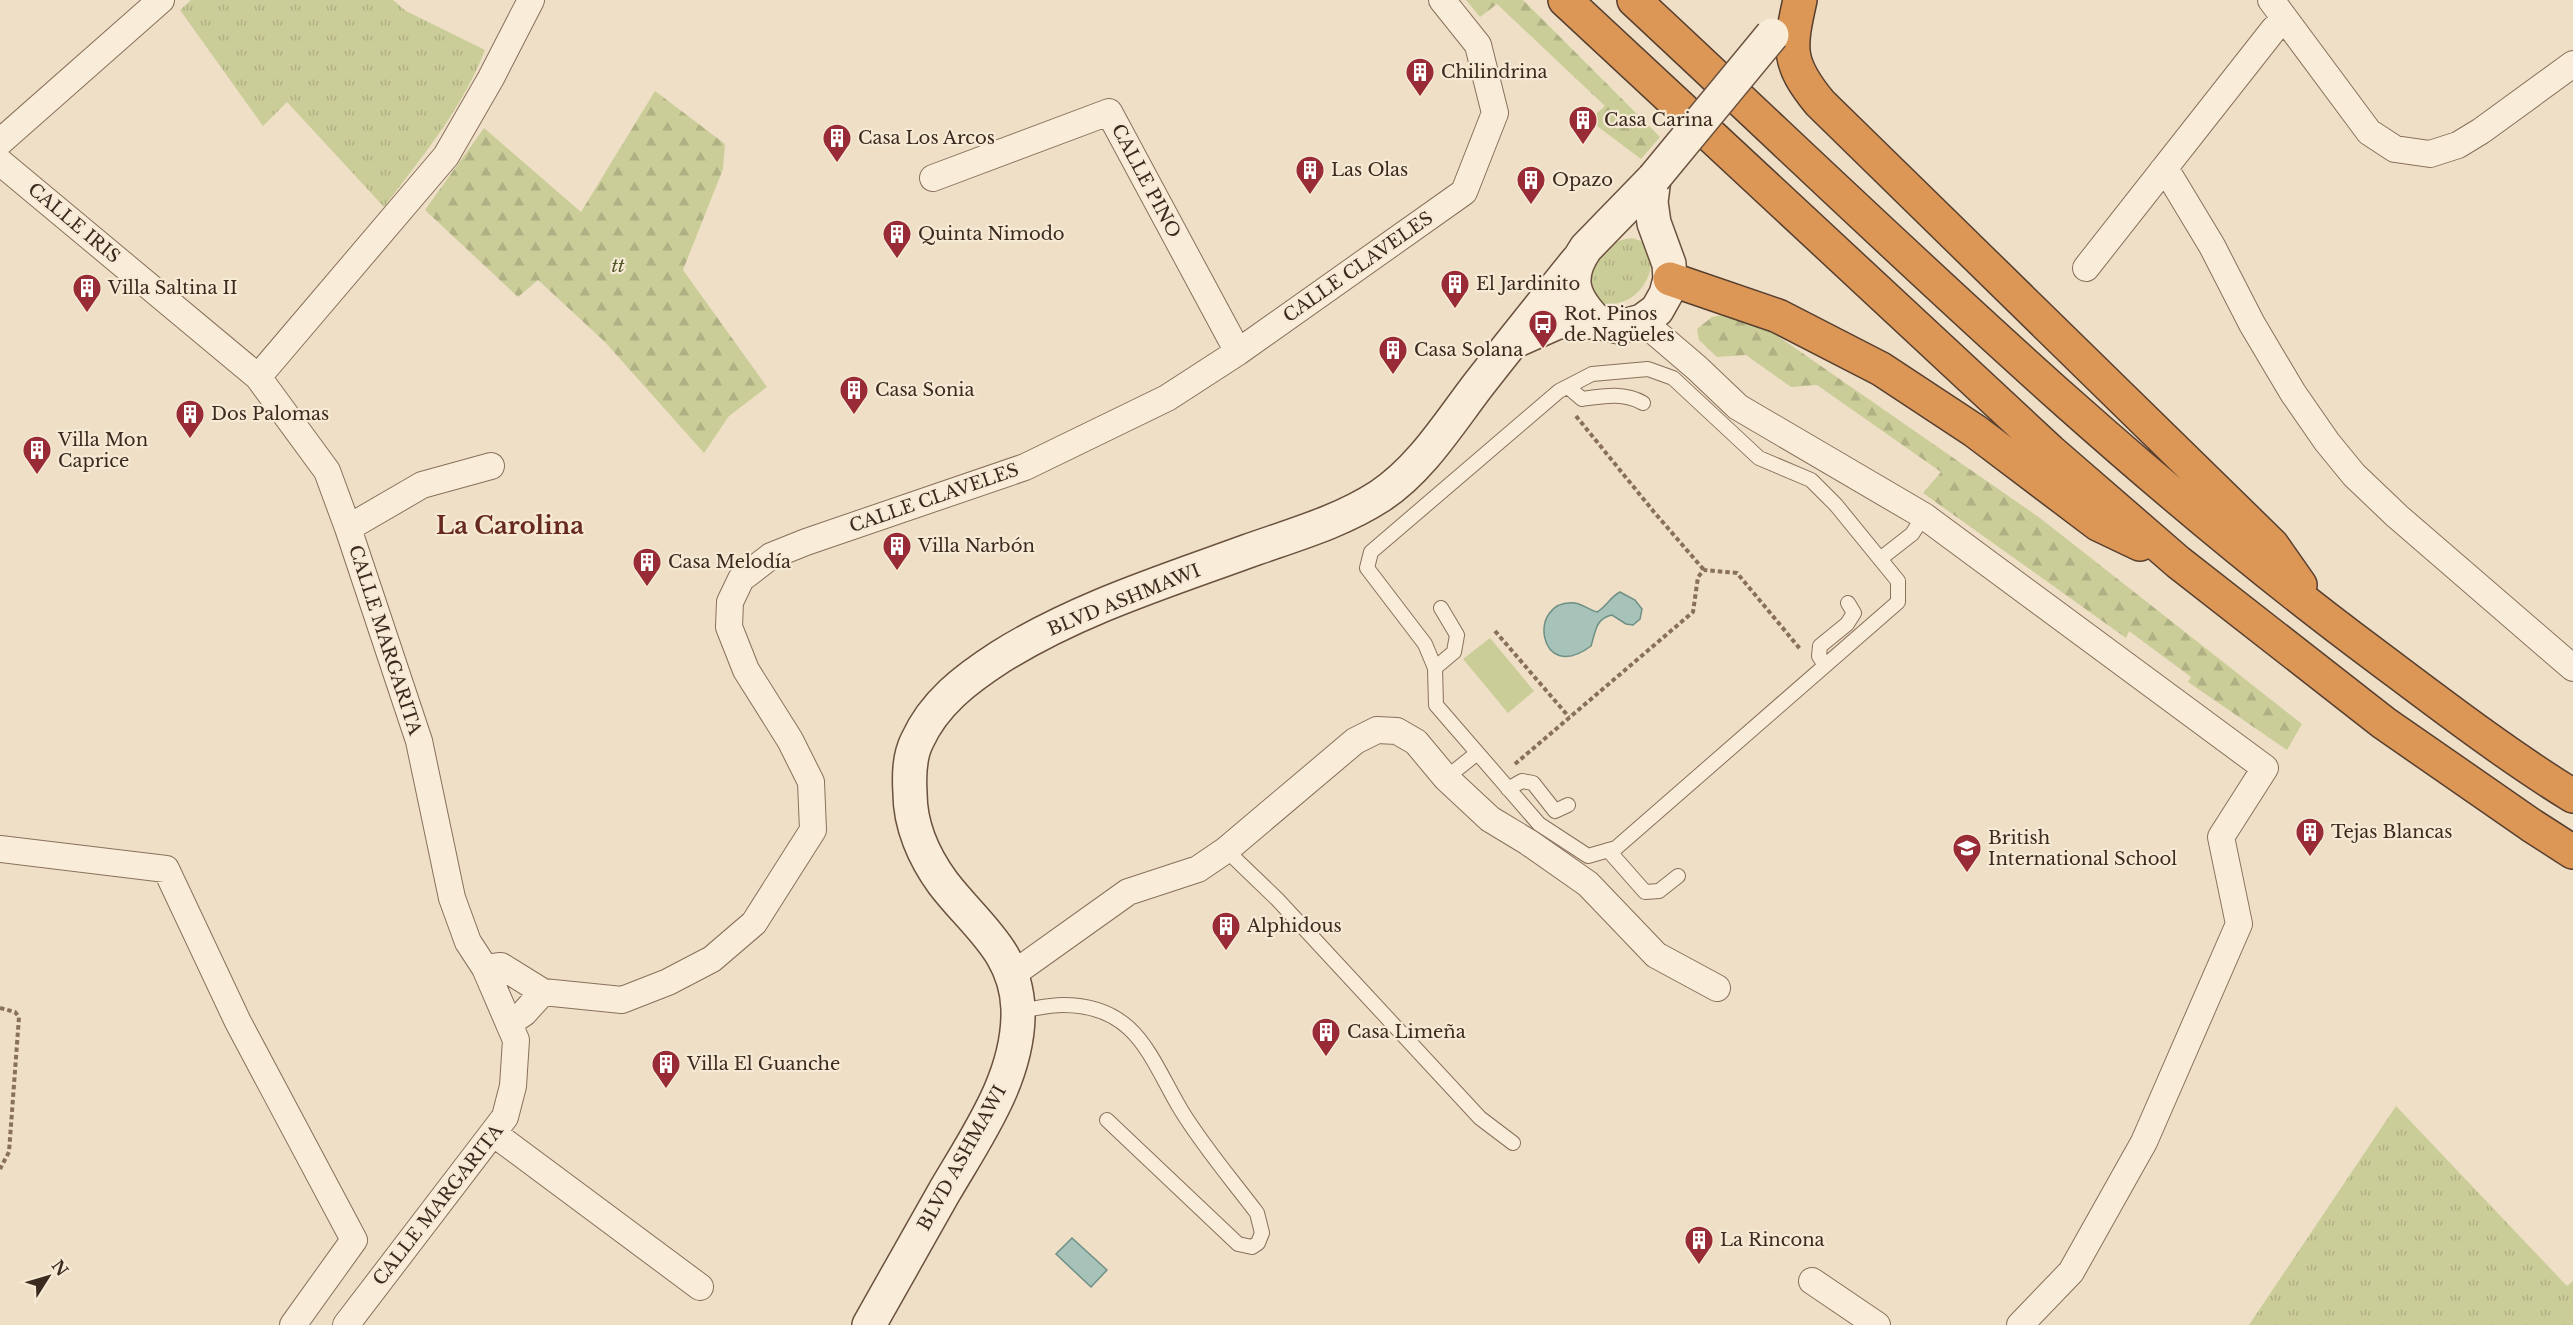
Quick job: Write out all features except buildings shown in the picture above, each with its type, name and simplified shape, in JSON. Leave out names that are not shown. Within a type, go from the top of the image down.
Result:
[{"type":"highway","points":[[1565,0],[2041,443],[2178,562],[2384,723],[2573,852]]},
{"type":"highway","points":[[1634,0],[2076,411],[2196,514],[2321,616],[2440,705],[2573,796]]},
{"type":"highway","points":[[1800,0],[1792,36],[1792,54],[1804,84],[1820,103],[2272,545],[2321,616]]},
{"type":"highway","points":[[1666,264],[1778,316],[1881,369],[1975,431],[2098,524],[2178,562]]},
{"type":"street","points":[[0,142],[161,0]]},
{"type":"street","points":[[258,377],[446,156],[491,78],[531,0]]},
{"type":"street","name":"CALLE CLAVELES","points":[[485,968],[501,966],[543,992],[622,1000],[668,982],[712,959],[754,922],[813,830],[811,782],[790,740],[746,670],[729,627],[730,602],[741,579],[771,556],[1025,467],[1167,398],[1238,352],[1464,192],[1495,114],[1478,45],[1442,0]]},
{"type":"street","name":"BLVD ASHMAWI","points":[[869,1325],[997,1100],[1011,1057],[1018,1011],[1013,974],[995,943],[934,870],[914,825],[910,803],[911,758],[916,743],[937,708],[952,692],[982,668],[1056,625],[1128,594],[1339,518],[1382,495],[1422,459],[1511,342],[1587,250],[1654,178],[1800,0]]},
{"type":"street","points":[[2278,10],[2369,132],[2395,149],[2430,154],[2458,145],[2573,64]]},
{"type":"street","points":[[2086,268],[2274,29],[2278,10]]},
{"type":"street","name":"CALLE PINO","points":[[933,178],[1108,112],[1238,352]]},
{"type":"street","name":"CALLE IRIS","points":[[0,162],[258,377]]},
{"type":"street","points":[[2162,171],[2170,178],[2206,237],[2252,324],[2293,393],[2327,442],[2354,475],[2397,516],[2573,668]]},
{"type":"street","points":[[1654,178],[1651,202],[1654,223],[1666,264],[1666,294],[1657,310],[1641,321],[1620,327],[1597,322],[1583,308],[1575,291],[1574,273],[1587,250],[1612,230],[1627,228],[1646,232],[1654,238],[1666,264]]},
{"type":"street","points":[[1641,321],[1697,368],[1738,407],[1924,516],[2265,768],[2221,837],[2239,924],[2149,1131],[2071,1272],[2020,1325]]},
{"type":"street","name":"BLVD ASHMAWI","points":[[1511,342],[1558,322],[1597,322]]},
{"type":"street","name":"CALLE MARGARITA","points":[[258,377],[327,471],[419,741],[452,898],[468,942],[485,968],[516,1040],[513,1086],[505,1117],[346,1325]]},
{"type":"street","points":[[348,528],[422,485],[491,466]]},
{"type":"street","points":[[1013,974],[1128,892],[1198,869],[1226,850],[1355,741],[1377,730],[1397,731],[1416,742],[1446,778],[1490,819],[1528,842],[1588,884],[1656,955],[1717,988]]},
{"type":"street","points":[[0,849],[166,869],[238,1022],[354,1240],[293,1325]]},
{"type":"street","points":[[509,1023],[524,1013],[543,992]]},
{"type":"street","points":[[494,1133],[700,1287]]},
{"type":"street","points":[[1812,1281],[1877,1325]]},
{"type":"lane","points":[[1647,369],[1673,378],[1759,458],[1811,480],[1836,505],[1898,581],[1898,602],[1616,848],[1588,856],[1539,824],[1476,754],[1436,705],[1435,668],[1425,644],[1367,568],[1371,552],[1564,389],[1592,374],[1647,369]]},
{"type":"lane","points":[[1564,389],[1582,399],[1612,395],[1633,398],[1643,403]]},
{"type":"lane","points":[[1880,559],[1912,534],[1924,516]]},
{"type":"lane","points":[[1822,668],[1819,656],[1820,646],[1847,624],[1854,614],[1848,603]]},
{"type":"lane","points":[[1435,668],[1454,652],[1457,635],[1441,608]]},
{"type":"lane","points":[[1446,778],[1476,754]]},
{"type":"lane","points":[[1508,789],[1522,781],[1533,783],[1555,811],[1568,805]]},
{"type":"lane","points":[[1226,850],[1277,899],[1480,1118],[1513,1143]]},
{"type":"lane","points":[[1608,850],[1645,892],[1659,891],[1678,876]]},
{"type":"lane","points":[[1018,1011],[1064,1005],[1100,1011],[1124,1022],[1151,1054],[1182,1112],[1257,1214],[1262,1233],[1258,1244],[1252,1247],[1238,1244],[1107,1120]]},
{"type":"path","points":[[1564,389],[1570,409],[1653,512],[1704,570],[1737,573],[1822,668]]},
{"type":"path","points":[[1498,778],[1693,612],[1698,577],[1704,570]]},
{"type":"path","points":[[1495,631],[1569,717]]},
{"type":"path","points":[[0,1008],[15,1012],[19,1017],[9,1152],[0,1169]]},
{"type":"green space","points":[[191,0],[393,0],[406,11],[485,50],[476,72],[453,112],[427,151],[384,207],[287,102],[263,126],[180,10]]},
{"type":"green space","points":[[1466,0],[1523,0],[1660,137],[1641,159],[1589,120],[1605,106],[1497,4],[1480,17]]},
{"type":"green space","name":"tt","points":[[655,91],[725,144],[723,169],[683,270],[767,387],[729,416],[704,453],[605,342],[538,280],[518,297],[425,210],[484,128],[581,212]]},
{"type":"green space","points":[[1632,238],[1644,242],[1650,256],[1651,265],[1645,284],[1632,297],[1623,302],[1605,304],[1595,301],[1588,284],[1591,265],[1601,251],[1608,246]]},
{"type":"green space","points":[[1732,313],[1759,323],[2040,518],[2302,724],[2287,750],[2188,682],[2191,677],[2129,631],[2126,638],[1923,493],[1941,472],[1817,385],[1791,387],[1746,355],[1717,357],[1699,340],[1697,329],[1712,317]]},
{"type":"green space","points":[[1490,638],[1534,691],[1508,713],[1463,659]]},
{"type":"green space","points":[[2396,1106],[2567,1286],[2573,1281],[2573,1325],[2249,1325]]},
{"type":"shaded area","points":[[1620,592],[1635,600],[1642,609],[1640,619],[1633,625],[1626,624],[1612,615],[1602,619],[1599,623],[1591,646],[1573,655],[1559,655],[1550,649],[1545,638],[1545,625],[1549,613],[1559,605],[1575,603],[1597,612]]},
{"type":"shaded area","points":[[1072,1238],[1107,1270],[1091,1287],[1056,1254]]},
{"type":"place","name":"Chilindrina","points":[[1420,98]]},
{"type":"place","name":"Casa Carina","points":[[1583,146]]},
{"type":"place","name":"Casa Los Arcos","points":[[837,164]]},
{"type":"place","name":"Las Olas","points":[[1310,196]]},
{"type":"place","name":"Opazo","points":[[1531,206]]},
{"type":"place","name":"Quinta Nimodo","points":[[897,260]]},
{"type":"place","name":"El Jardinito","points":[[1455,310]]},
{"type":"place","name":"Villa Saltina II","points":[[87,314]]},
{"type":"place","name":"Rot. Pinos de Nagüeles","points":[[1543,350]]},
{"type":"place","name":"Casa Solana","points":[[1393,376]]},
{"type":"place","name":"Casa Sonia","points":[[854,416]]},
{"type":"place","name":"Dos Palomas","points":[[190,440]]},
{"type":"place","name":"Villa Mon Caprice","points":[[37,476]]},
{"type":"place","name":"Villa Narbón","points":[[897,572]]},
{"type":"place","name":"Casa Melodía","points":[[647,588]]},
{"type":"place","name":"Tejas Blancas","points":[[2310,858]]},
{"type":"place","name":"British International School","points":[[1967,874]]},
{"type":"place","name":"Alphidous","points":[[1226,952]]},
{"type":"place","name":"Casa Limeña","points":[[1326,1058]]},
{"type":"place","name":"Villa El Guanche","points":[[666,1090]]},
{"type":"place","name":"La Rincona","points":[[1699,1266]]},
{"type":"district","name":"La Carolina","points":[[510,526]]}]
